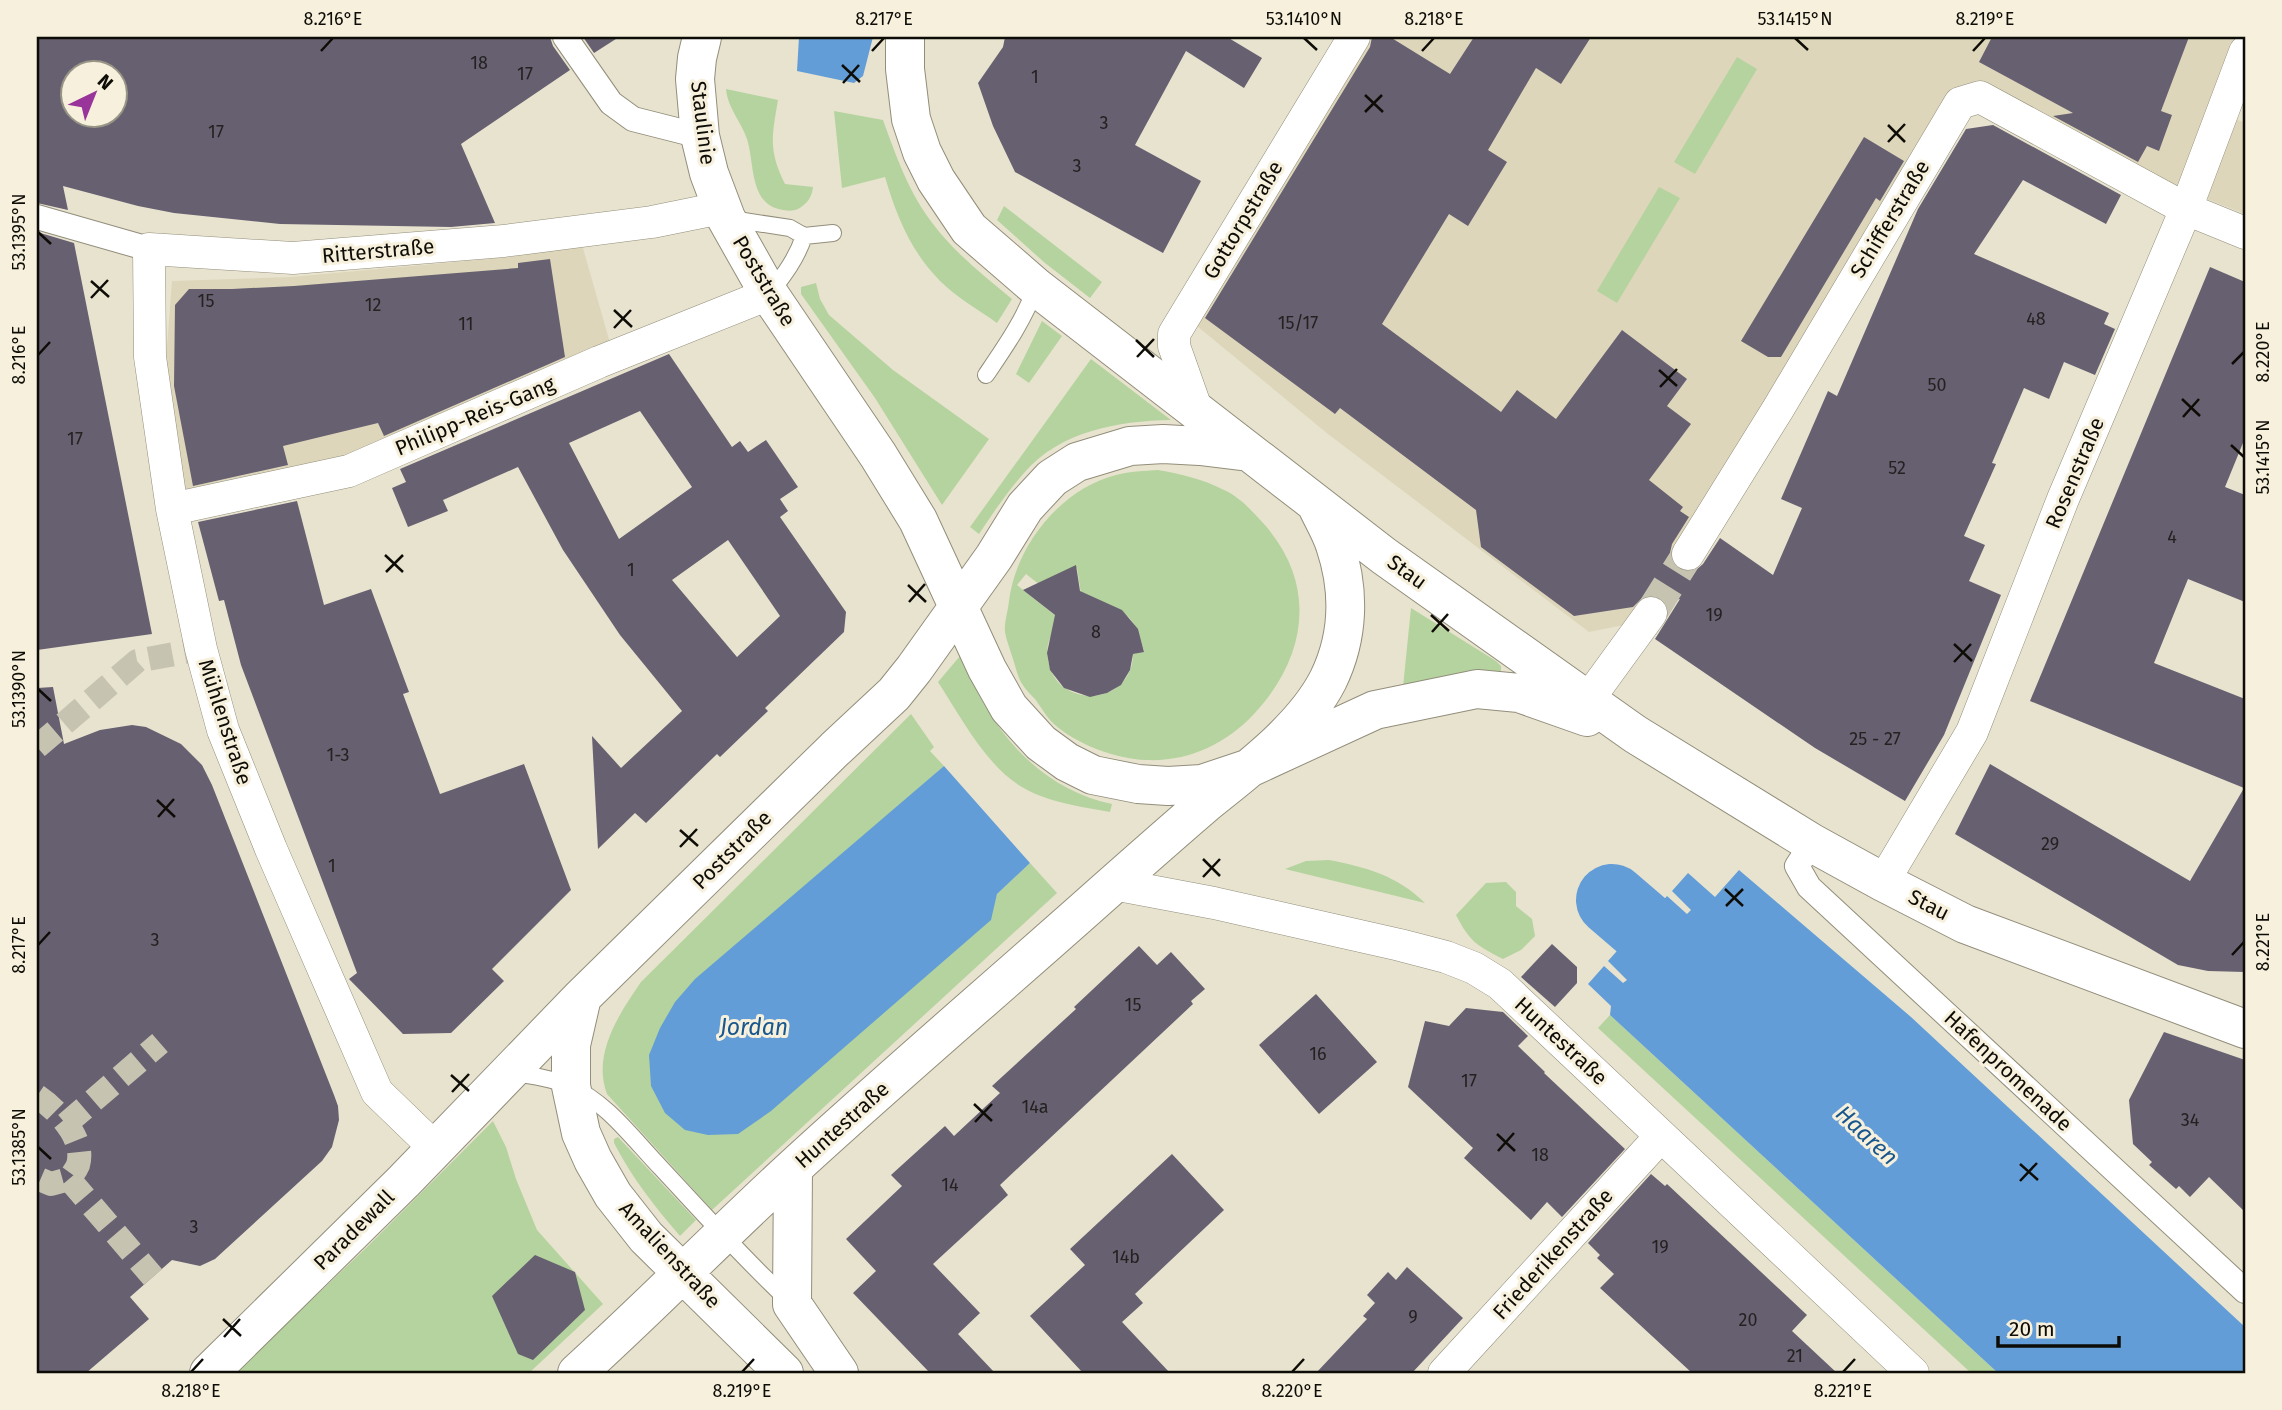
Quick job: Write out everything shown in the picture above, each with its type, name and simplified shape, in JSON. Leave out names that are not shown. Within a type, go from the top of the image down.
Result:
[{"type":"street","points":[[565,37],[611,103],[632,119],[700,136]]},
{"type":"street","name":"Staulinie","points":[[702,37],[695,79],[700,136],[723,213]]},
{"type":"street","name":"Stau","points":[[905,37],[905,69],[911,120],[922,152],[936,180],[969,229],[1036,287],[1384,556],[1635,734],[1812,843],[1965,924],[2245,1029]]},
{"type":"street","name":"Gottorpstraße","points":[[1197,411],[1174,346],[1174,334],[1354,37]]},
{"type":"street","name":"Rosenstraße","points":[[1883,882],[1972,732],[2063,499],[2186,209],[2245,52]]},
{"type":"street","name":"Schifferstraße","points":[[1688,554],[1778,409],[1960,103],[1980,97],[2186,209],[2245,233]]},
{"type":"street","name":"Ritterstraße","points":[[37,217],[149,249],[293,258],[517,239],[723,213]]},
{"type":"street","name":"Poststraße","points":[[723,213],[769,294],[878,455],[918,520],[987,669],[1009,708],[1041,743],[1067,762],[1093,775],[1138,784],[1202,784],[1247,769]]},
{"type":"street","name":"Mühlenstraße","points":[[149,249],[150,358],[172,509],[201,649],[223,730],[271,849],[377,1092],[436,1149]]},
{"type":"street","name":"Philipp-Reis-Gang","points":[[172,509],[349,471],[598,362],[769,294]]},
{"type":"street","points":[[958,606],[1026,506],[1052,478],[1077,462],[1130,446],[1163,444],[1251,452]]},
{"type":"street","name":"Huntestraße","points":[[577,1373],[793,1168],[1247,769],[1289,730],[1315,700],[1328,680],[1343,640],[1346,606],[1335,543],[1314,501]]},
{"type":"street","name":"Poststraße","points":[[502,1078],[894,694],[958,606]]},
{"type":"street","points":[[1587,701],[1651,613]]},
{"type":"street","name":"Stau","points":[[1247,769],[1375,710],[1477,689],[1519,693],[1635,734]]},
{"type":"street","name":"Hafenpromenade","points":[[1812,843],[1797,866],[1809,887],[2245,1291]]},
{"type":"street","name":"Huntestraße","points":[[1114,884],[1318,925],[1446,957],[1474,968],[1500,985],[1913,1373]]},
{"type":"street","name":"Amalienstraße","points":[[582,998],[571,1045],[571,1086],[581,1133],[613,1195],[646,1237],[784,1373]]},
{"type":"street","name":"Paradewall","points":[[209,1373],[436,1149],[502,1078]]},
{"type":"street","name":"Friederikenstraße","points":[[1444,1373],[1661,1136]]},
{"type":"street","points":[[793,1168],[792,1304],[839,1373]]},
{"type":"lane","points":[[723,213],[790,228],[804,236],[833,233]]},
{"type":"lane","points":[[769,294],[786,273],[804,236]]},
{"type":"lane","points":[[986,375],[1028,309],[1036,287]]},
{"type":"lane","points":[[502,1078],[538,1076],[571,1086],[594,1101],[617,1120],[722,1234],[792,1304]]},
{"type":"shaded area","points":[[1354,37],[2242,37],[2217,111],[2245,123],[2245,214],[2189,192],[1990,88],[1958,93],[1773,404],[1624,625],[1589,632],[1328,434],[1180,312]]},
{"type":"shaded area","points":[[581,241],[612,350],[348,462],[186,492],[165,374],[172,281],[291,277],[511,257]]},
{"type":"green space","points":[[1737,57],[1757,69],[1695,174],[1674,162]]},
{"type":"green space","points":[[726,89],[778,100],[773,143],[780,172],[785,184],[813,187],[810,197],[801,207],[796,210],[783,210],[772,207],[764,200],[755,182],[747,139],[729,103]]},
{"type":"green space","points":[[834,111],[883,120],[898,161],[924,212],[960,254],[1012,299],[997,323],[940,281],[920,257],[894,206],[885,177],[842,188]]},
{"type":"green space","points":[[1659,187],[1680,198],[1617,303],[1597,291]]},
{"type":"green space","points":[[1004,206],[1102,282],[1090,298],[1045,263],[997,220]]},
{"type":"green space","points":[[816,283],[820,299],[829,315],[893,370],[989,439],[942,505],[875,398],[801,294],[801,287]]},
{"type":"green space","points":[[1042,321],[1062,336],[1029,383],[1016,374]]},
{"type":"green space","points":[[1091,359],[1171,420],[1111,426],[1072,438],[1055,447],[1024,473],[979,534],[970,527]]},
{"type":"green space","points":[[1158,470],[1208,483],[1230,493],[1250,509],[1281,547],[1293,571],[1299,596],[1299,620],[1295,645],[1286,669],[1272,692],[1243,725],[1205,749],[1177,758],[1146,760],[1122,757],[1097,749],[1073,738],[1054,724],[1020,681],[1005,628],[1013,580],[1031,540],[1044,522],[1060,506],[1096,482],[1121,474]],"holes":[[[1077,568],[1082,600],[1124,613],[1135,626],[1144,651],[1133,654],[1130,670],[1119,686],[1093,696],[1074,693],[1055,678],[1049,663],[1048,648],[1052,634],[1062,621],[1017,585],[1026,574],[1040,585],[1063,572]]]},
{"type":"green space","points":[[1411,608],[1496,661],[1501,666],[1501,674],[1403,687]]},
{"type":"green space","points":[[960,656],[987,709],[1025,757],[1056,782],[1092,799],[1112,804],[1110,812],[1042,797],[1022,787],[997,767],[975,740],[938,682]]},
{"type":"green space","points":[[911,714],[934,747],[930,751],[944,766],[898,807],[990,920],[997,894],[1030,863],[1057,893],[712,1210],[607,1094],[603,1064],[610,1035],[641,982]]},
{"type":"green space","points":[[1329,860],[1393,879],[1425,903],[1285,869],[1306,861]]},
{"type":"green space","points":[[1506,882],[1516,892],[1516,906],[1532,919],[1535,936],[1521,950],[1503,959],[1475,942],[1456,915],[1486,883]]},
{"type":"green space","points":[[1610,1015],[1998,1373],[1971,1373],[1598,1028]]},
{"type":"green space","points":[[493,1121],[506,1147],[537,1230],[603,1304],[529,1373],[235,1373],[367,1247]]},
{"type":"green space","points":[[618,1137],[696,1220],[680,1236],[628,1168],[614,1143],[614,1139]]},
{"type":"water","points":[[799,37],[873,37],[863,76],[854,83],[797,71]]},
{"type":"water","name":"Jordan","points":[[944,766],[1030,863],[997,894],[991,920],[771,1111],[738,1134],[708,1135],[685,1130],[665,1113],[651,1086],[649,1055],[675,1002],[695,979]]},
{"type":"water","points":[[1739,870],[1911,1017],[2245,1327],[2245,1373],[1998,1373],[1610,1015],[1611,1006],[1588,984],[1604,966],[1623,983],[1627,980],[1608,961],[1624,943],[1651,967],[1678,938],[1652,913],[1667,896],[1687,914],[1691,910],[1672,891],[1688,873],[1715,897]]},
{"type":"building","points":[[37,37],[550,37],[570,70],[461,144],[495,223],[451,227],[280,224],[174,213],[63,186],[68,210],[37,203]]},
{"type":"building","points":[[583,37],[619,37],[594,53]]},
{"type":"building","points":[[1005,37],[1227,37],[1262,58],[1244,88],[1186,51],[1135,145],[1201,181],[1163,253],[1015,172],[993,126],[978,83],[1003,47]]},
{"type":"building","points":[[1372,37],[1390,37],[1450,74],[1474,37],[1591,37],[1561,84],[1536,68],[1488,150],[1507,162],[1468,226],[1449,214],[1382,324],[1501,412],[1517,390],[1556,419],[1622,330],[1687,379],[1667,406],[1691,424],[1649,480],[1683,507],[1680,511],[1689,517],[1672,544],[1670,553],[1672,563],[1679,570],[1687,572],[1696,570],[1703,564],[1720,538],[1773,575],[1802,508],[1781,499],[1828,391],[1837,396],[1918,209],[1966,129],[1993,125],[2121,195],[2106,224],[2023,180],[1974,254],[2109,313],[2104,324],[2115,329],[2095,375],[2064,362],[2049,399],[2024,388],[1992,463],[1996,464],[1964,536],[1985,545],[1969,581],[2001,595],[1944,735],[1905,801],[1815,748],[1655,639],[1680,599],[1665,602],[1652,595],[1643,597],[1633,607],[1574,616],[1481,547],[1476,510],[1340,408],[1335,414],[1205,318],[1370,47]]},
{"type":"building","points":[[1992,37],[2189,37],[2161,111],[2172,115],[2159,151],[2147,146],[2138,162],[2053,116],[2073,113],[1979,62]]},
{"type":"building","points":[[1864,137],[1904,161],[1880,201],[1876,198],[1781,357],[1768,357],[1741,341]]},
{"type":"building","points":[[37,232],[74,243],[152,634],[37,650]]},
{"type":"building","points":[[550,259],[565,357],[384,436],[378,423],[283,446],[288,465],[193,486],[174,386],[175,305],[189,289],[294,286],[518,268],[518,263]]},
{"type":"building","points":[[2210,267],[2245,282],[2245,438],[2225,487],[2245,495],[2245,602],[2188,579],[2154,663],[2245,699],[2245,972],[2208,971],[2178,965],[1955,834],[1990,764],[2190,881],[2244,788],[2030,701]]},
{"type":"building","points":[[669,354],[732,447],[740,441],[748,452],[766,440],[798,487],[780,499],[788,511],[780,517],[846,612],[844,632],[765,708],[768,711],[720,757],[717,754],[646,823],[635,813],[598,849],[592,736],[621,768],[682,711],[620,635],[563,550],[518,467],[443,500],[448,511],[408,527],[392,488],[406,482],[400,469]],"holes":[[[640,411],[692,487],[619,539],[569,443]],[[728,540],[780,616],[737,657],[672,580]]]},
{"type":"building","points":[[297,501],[324,605],[371,589],[409,692],[403,694],[440,794],[524,764],[571,890],[492,969],[504,981],[451,1033],[403,1034],[349,979],[357,973],[241,665],[224,600],[219,601],[198,522]]},
{"type":"building","points":[[1076,565],[1080,591],[1122,610],[1138,629],[1144,652],[1133,654],[1130,670],[1121,685],[1107,693],[1090,697],[1064,688],[1050,670],[1047,653],[1055,615],[1023,590]]},
{"type":"building","points":[[53,687],[64,744],[100,730],[132,725],[146,727],[181,744],[202,765],[334,1095],[339,1120],[332,1147],[322,1161],[215,1259],[200,1266],[172,1260],[130,1297],[149,1319],[86,1373],[37,1373],[37,688]]},
{"type":"building","points":[[1552,944],[1577,967],[1577,983],[1555,1007],[1521,977]]},
{"type":"building","points":[[1139,946],[1157,965],[1171,952],[1205,989],[1191,1001],[1193,1004],[1000,1185],[1008,1195],[933,1264],[980,1313],[958,1334],[995,1373],[930,1373],[853,1293],[876,1271],[846,1239],[902,1186],[891,1175],[945,1126],[954,1136],[1000,1093],[992,1086],[1076,1009],[1074,1007]]},
{"type":"building","points":[[1316,994],[1377,1062],[1319,1114],[1259,1045]]},
{"type":"building","points":[[1466,1008],[1503,1012],[1528,1036],[1518,1046],[1625,1149],[1562,1217],[1547,1202],[1531,1220],[1464,1158],[1473,1148],[1408,1087],[1425,1021],[1449,1026]]},
{"type":"building","points":[[2164,1032],[2245,1060],[2245,1212],[2209,1177],[2190,1197],[2179,1186],[2176,1189],[2149,1165],[2152,1162],[2133,1144],[2129,1100]]},
{"type":"building","points":[[1172,1154],[1224,1210],[1135,1294],[1143,1303],[1122,1322],[1170,1373],[1083,1373],[1030,1316],[1085,1265],[1070,1249]]},
{"type":"building","points":[[1651,1174],[1665,1186],[1667,1184],[1807,1315],[1792,1331],[1837,1373],[1692,1373],[1600,1288],[1614,1274],[1597,1258],[1600,1255],[1588,1243]]},
{"type":"building","points":[[535,1255],[575,1272],[585,1310],[533,1360],[518,1354],[492,1296]]},
{"type":"building","points":[[1407,1267],[1463,1318],[1412,1373],[1316,1373],[1367,1319],[1363,1316],[1375,1303],[1367,1295],[1388,1272],[1396,1280]]},
{"type":"waterway","name":"Haaren","points":[[1612,900],[1742,1016]]},
{"type":"tunnel","points":[[1651,613],[1688,554]]},
{"type":"tunnel","points":[[37,747],[137,661],[201,649]]},
{"type":"tunnel","points":[[66,1124],[160,1043]]},
{"type":"tunnel","points":[[37,1096],[53,1108],[68,1125],[78,1145],[79,1155],[78,1165],[69,1179],[51,1184],[37,1178]]},
{"type":"tunnel","points":[[69,1179],[153,1277]]}]
